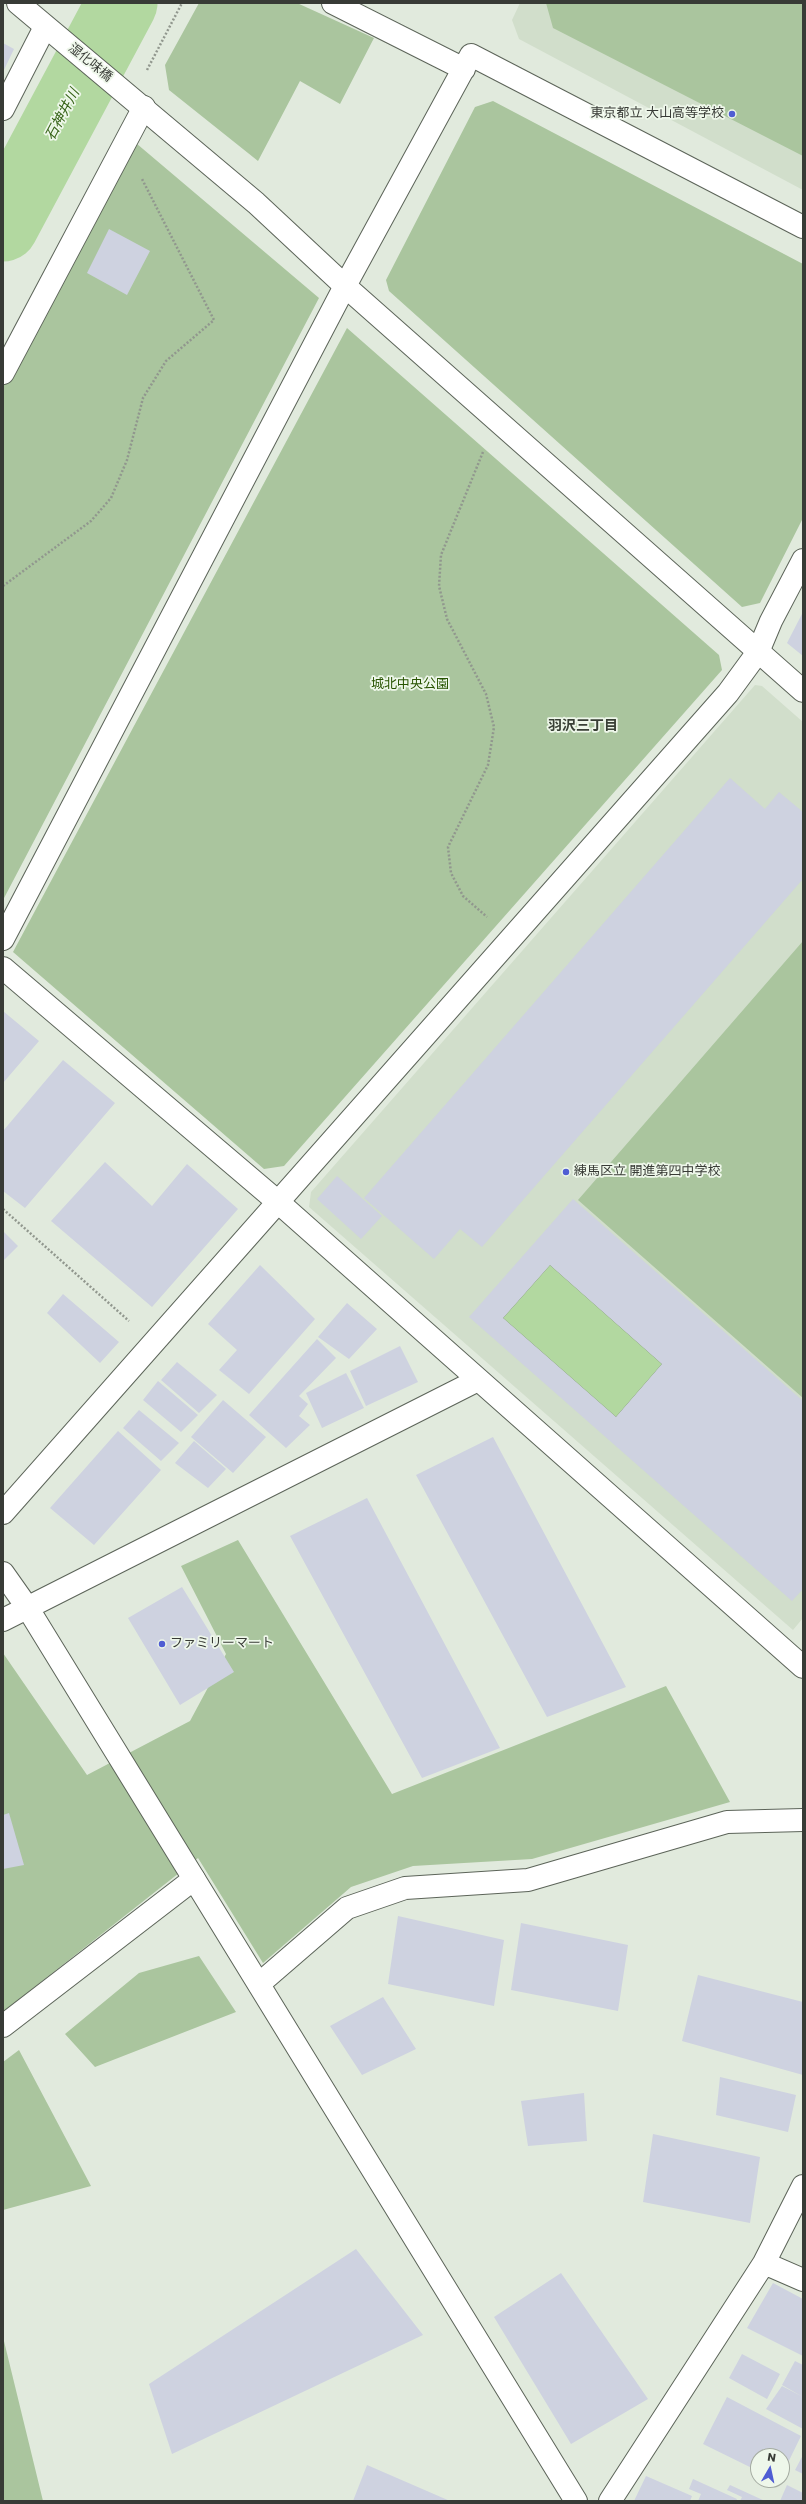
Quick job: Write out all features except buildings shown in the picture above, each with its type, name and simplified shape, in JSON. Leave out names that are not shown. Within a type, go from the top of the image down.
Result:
[{"type":"street","name":"湿化味橋","points":[[18,3],[256,203],[345,286],[803,691]]},
{"type":"street","points":[[332,3],[464,69]]},
{"type":"street","points":[[3,109],[50,31]]},
{"type":"street","points":[[3,939],[345,286],[471,55],[803,227]]},
{"type":"street","points":[[3,373],[124,144],[134,99]]},
{"type":"street","points":[[3,1513],[728,693],[758,652],[771,621],[803,560]]},
{"type":"street","points":[[3,968],[278,1202],[803,1667]]},
{"type":"street","points":[[3,1620],[478,1380]]},
{"type":"street","points":[[3,1573],[27,1607],[576,2501]]},
{"type":"street","points":[[259,1984],[347,1908],[405,1888],[528,1880],[727,1822],[803,1820]]},
{"type":"street","points":[[3,2026],[194,1879]]},
{"type":"street","points":[[610,2501],[764,2263],[803,2186]]},
{"type":"street","points":[[764,2263],[803,2280]]},
{"type":"path","points":[[134,99],[182,3]]},
{"type":"path","points":[[3,586],[92,521],[111,498],[126,460],[143,398],[166,361],[214,320],[124,144]]},
{"type":"path","points":[[498,421],[469,481],[441,555],[439,586],[447,619],[486,694],[494,727],[488,765],[448,847],[451,873],[463,896],[511,939]]},
{"type":"path","points":[[3,1210],[153,1343]]},
{"type":"shaded area","name":"東京都立 大山高等学校","points":[[520,3],[803,3],[803,190],[519,39],[512,20]]},
{"type":"shaded area","name":"練馬区立 開進第四中学校","points":[[755,685],[762,686],[803,722],[803,1618],[793,1630],[309,1207],[311,1192]]},
{"type":"shaded area","points":[[550,1265],[662,1364],[616,1417],[503,1318]]},
{"type":"green space","points":[[199,3],[297,3],[374,38],[340,104],[300,81],[258,161],[169,90],[165,65]]},
{"type":"green space","name":"東京都立 大山高等学校","points":[[546,3],[803,3],[803,156],[553,28]]},
{"type":"green space","points":[[493,101],[803,264],[803,518],[760,603],[742,607],[389,291],[386,280],[475,107]]},
{"type":"green space","points":[[130,138],[319,298],[3,900],[3,380]]},
{"type":"green space","name":"城北中央公園","points":[[347,328],[719,655],[722,670],[284,1166],[264,1169],[13,952]]},
{"type":"green space","points":[[803,941],[803,1398],[578,1200]]},
{"type":"green space","points":[[238,1540],[392,1794],[666,1686],[730,1802],[532,1859],[413,1866],[351,1887],[263,1963],[198,1858],[3,2012],[3,1653],[87,1775],[190,1721],[226,1654],[181,1566]]},
{"type":"green space","points":[[199,1956],[236,2012],[95,2067],[65,2034],[139,1973]]},
{"type":"green space","points":[[19,2050],[91,2186],[3,2210],[3,2062]]},
{"type":"green space","points":[[3,2337],[43,2501],[3,2501]]},
{"type":"waterway","name":"石神井川","points":[[3,226],[122,3]]},
{"type":"place","name":"東京都立 大山高等学校","points":[[732,114]]},
{"type":"place","name":"練馬区立 開進第四中学校","points":[[566,1172]]},
{"type":"place","name":"ファミリーマート","points":[[162,1644]]},
{"type":"district","name":"羽沢三丁目","points":[[583,726]]}]
